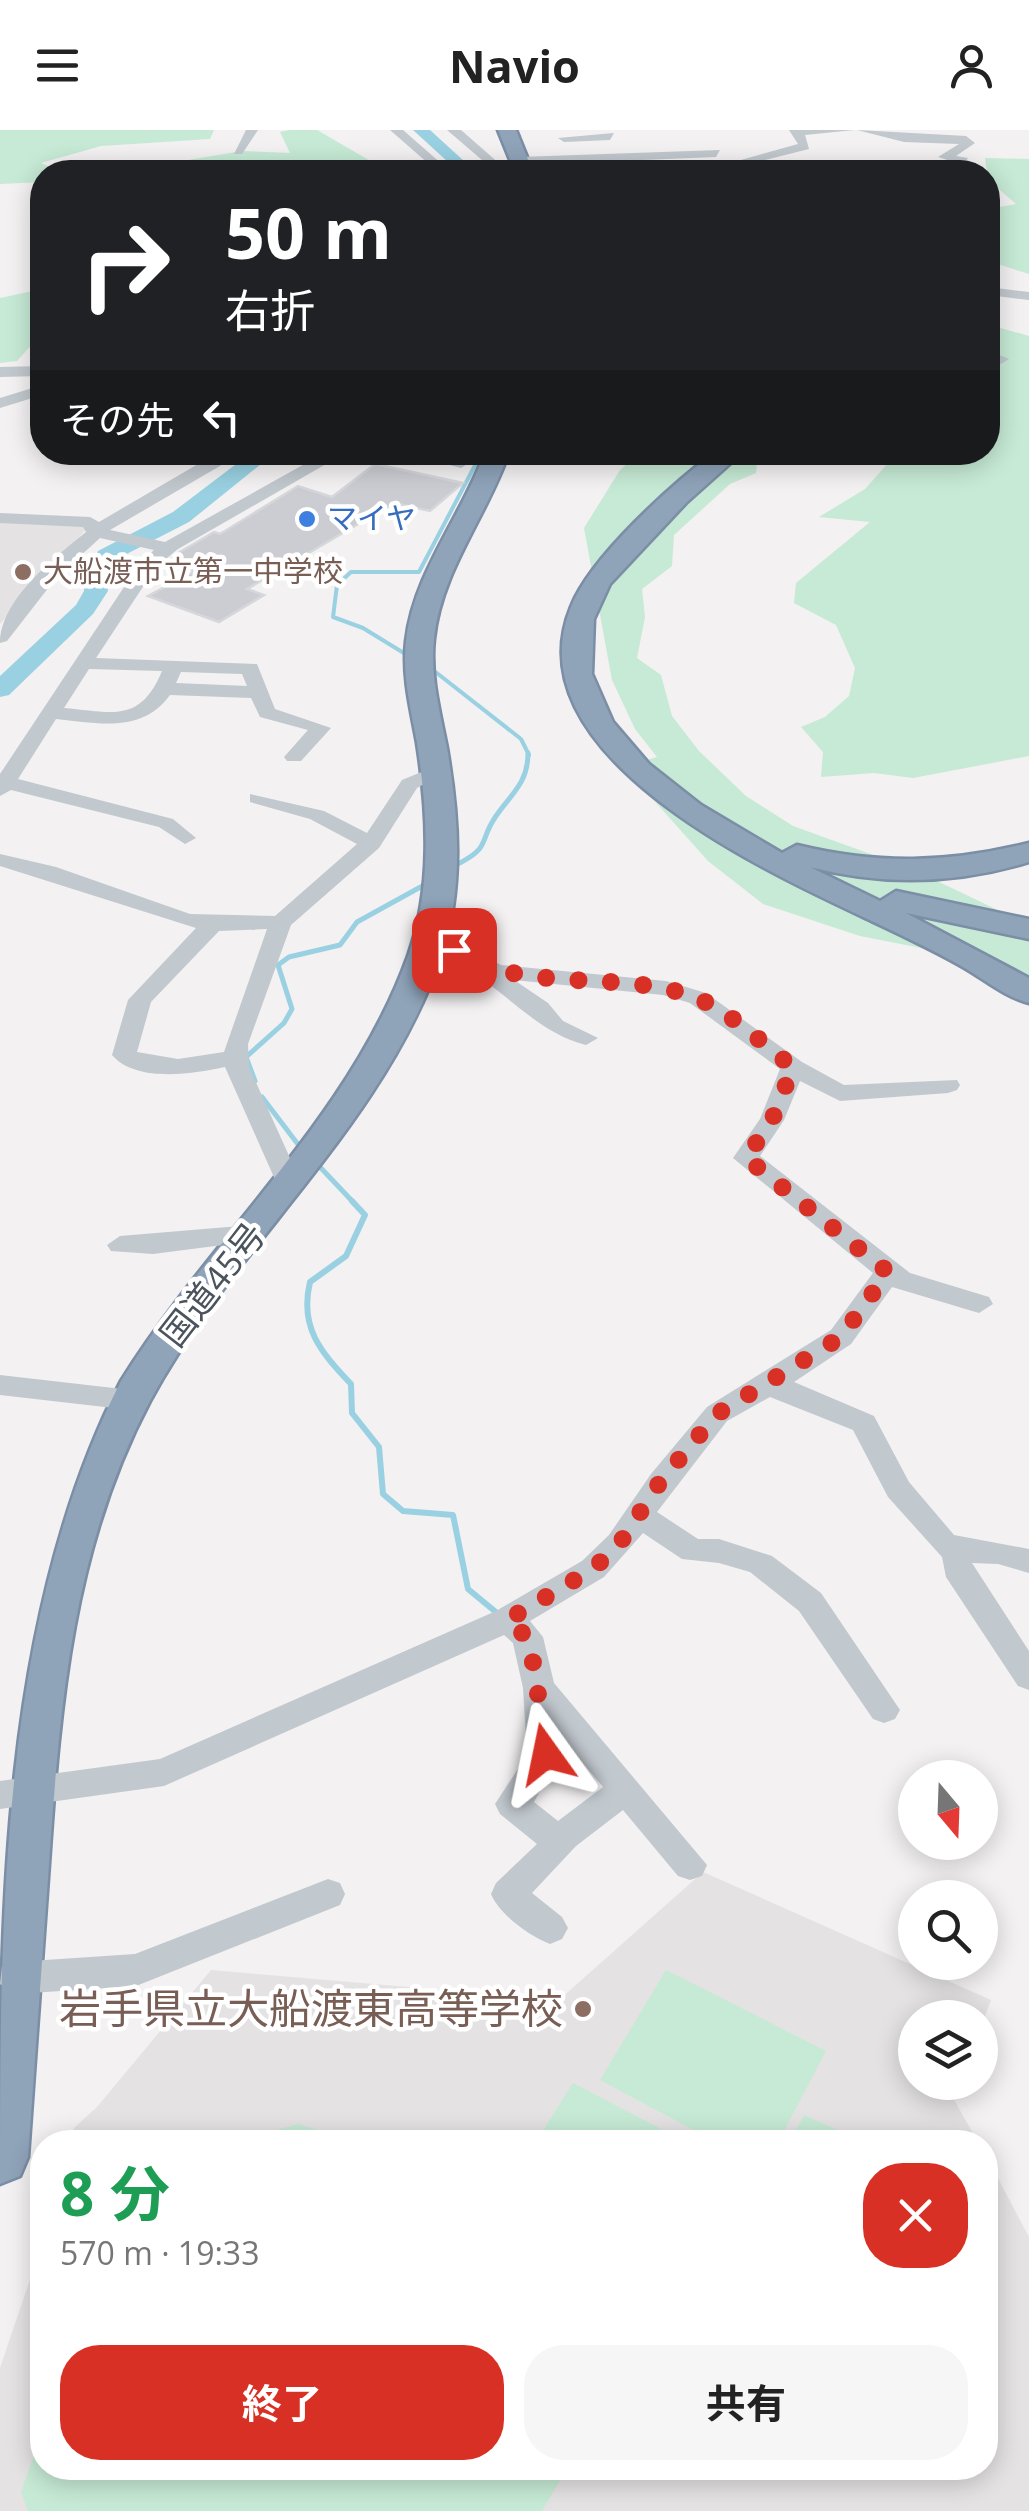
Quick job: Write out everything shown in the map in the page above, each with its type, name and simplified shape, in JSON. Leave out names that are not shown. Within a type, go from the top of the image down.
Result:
[{"type":"highway","points":[[507,130],[513,160]]},
{"type":"highway","name":"国道45号","points":[[0,2157],[15,1978],[15,1795],[66,1544],[84,1492],[130,1400],[176,1330],[290,1187],[376,1063],[407,1002],[430,935],[442,868],[436,772],[420,677],[427,597],[476,465]]},
{"type":"highway","points":[[713,465],[607,568],[581,614],[576,657],[589,703],[632,766],[690,812],[959,950],[1029,993]]},
{"type":"highway","points":[[787,859],[835,866],[930,870],[990,863],[1029,852]]},
{"type":"highway","points":[[787,859],[885,887],[1029,918]]},
{"type":"highway","points":[[787,859],[941,913],[1029,929]]},
{"type":"street","points":[[238,151],[250,139],[252,130]]},
{"type":"street","points":[[396,130],[431,160]]},
{"type":"street","points":[[453,130],[501,160]]},
{"type":"street","points":[[795,131],[848,130]]},
{"type":"street","points":[[863,130],[904,138],[966,140],[970,143],[944,156],[959,160]]},
{"type":"street","points":[[751,160],[806,146],[795,131]]},
{"type":"street","points":[[564,138],[609,133],[623,160]]},
{"type":"street","points":[[575,160],[713,148],[722,160]]},
{"type":"street","points":[[1000,293],[1029,296]]},
{"type":"street","points":[[0,372],[30,371]]},
{"type":"street","points":[[0,403],[30,394]]},
{"type":"street","points":[[0,636],[52,568],[98,532],[209,465]]},
{"type":"street","points":[[186,838],[166,823],[3,786],[160,546],[314,465]]},
{"type":"street","points":[[0,518],[84,521],[94,524],[98,532]]},
{"type":"street","points":[[98,532],[160,546]]},
{"type":"street","points":[[82,663],[250,668],[256,674],[256,692],[270,715],[321,728],[294,757]]},
{"type":"street","points":[[52,713],[138,716],[156,707],[172,666]]},
{"type":"street","points":[[166,689],[256,692]]},
{"type":"street","points":[[290,1187],[235,1056],[281,922],[371,843],[409,784],[436,772]]},
{"type":"street","points":[[257,798],[317,815],[371,843]]},
{"type":"street","points":[[0,860],[100,887],[152,910],[214,924],[281,922]]},
{"type":"street","points":[[214,924],[140,1000],[124,1055],[134,1061],[190,1066],[235,1056]]},
{"type":"street","points":[[430,935],[540,1008],[555,1026],[586,1038]]},
{"type":"street","points":[[477,964],[512,974],[683,993],[711,1005],[793,1067],[840,1093],[948,1085]]},
{"type":"street","points":[[793,1067],[772,1120],[746,1158],[900,1280],[979,1304]]},
{"type":"street","points":[[120,1245],[150,1247],[192,1237],[252,1234]]},
{"type":"street","points":[[15,1795],[164,1772],[507,1620],[593,1569],[620,1543],[717,1414],[841,1337],[888,1272]]},
{"type":"street","points":[[0,1385],[130,1400]]},
{"type":"street","points":[[766,1386],[782,1388],[808,1403],[848,1413],[864,1423],[898,1488],[943,1543],[969,1552],[1029,1561]]},
{"type":"street","points":[[638,1516],[693,1551],[719,1551],[762,1564],[810,1602],[884,1710]]},
{"type":"street","points":[[1029,1539],[1010,1540],[969,1552],[957,1569],[1029,1677]]},
{"type":"street","points":[[507,1620],[527,1637],[539,1688],[535,1710],[546,1754],[539,1772],[512,1804],[562,1844],[508,1894],[550,1928]]},
{"type":"street","points":[[539,1688],[690,1865]]},
{"type":"street","points":[[558,1841],[625,1789]]},
{"type":"street","points":[[15,1978],[136,1970],[328,1894]]},
{"type":"shaded area","name":"大船渡市立第一中学校","points":[[0,519],[90,525],[0,624]]},
{"type":"shaded area","name":"岩手県立大船渡東高等学校","points":[[703,1872],[898,1959],[898,1980],[946,1980],[991,2000],[898,2000],[898,2100],[954,2100],[971,2130],[73,2130],[211,1970],[559,2000]]},
{"type":"shaded area","points":[[998,2179],[1029,2237],[1029,2511],[0,2511],[0,2368],[30,2279],[30,2480],[998,2480]]},
{"type":"green space","points":[[0,130],[214,130],[210,139],[101,146],[52,160],[30,160],[30,183],[0,184]]},
{"type":"green space","points":[[317,130],[369,160],[188,160],[242,151],[290,153],[280,132]]},
{"type":"green space","points":[[1029,159],[1029,274],[1000,265],[1000,207],[1016,204],[1000,190],[1000,160],[985,160]]},
{"type":"green space","points":[[30,292],[30,346],[17,361],[0,363],[0,298]]},
{"type":"green space","points":[[1000,328],[1029,336],[1029,756],[913,778],[874,773],[821,777],[823,752],[801,727],[825,717],[849,696],[855,668],[836,625],[794,603],[796,583],[870,522],[819,517],[865,489],[886,465],[1000,465]]},
{"type":"green space","points":[[626,465],[757,465],[756,473],[730,484],[674,535],[672,566],[642,589],[645,617],[637,658],[661,675],[672,716],[699,751],[746,796],[793,826],[912,869],[1029,925],[1029,977],[993,962],[860,936],[763,904],[708,861],[624,767],[657,757],[635,729],[612,680],[584,528]]},
{"type":"green space","points":[[666,1970],[826,2051],[784,2130],[694,2130],[600,2080]]},
{"type":"green space","points":[[573,2083],[663,2130],[544,2130]]},
{"type":"green space","points":[[804,2115],[837,2130],[796,2130]]},
{"type":"green space","points":[[299,2124],[317,2130],[276,2130]]},
{"type":"green space","points":[[30,2467],[30,2480],[560,2480],[542,2511],[28,2511],[21,2492]]},
{"type":"building","points":[[374,465],[463,483],[430,511],[394,503],[247,589],[264,595],[219,622],[148,596],[195,571],[169,561],[180,552],[214,532],[220,534],[298,486],[332,497]]},
{"type":"waterway","points":[[421,130],[455,160]]},
{"type":"waterway","points":[[0,690],[85,609],[96,591],[95,574],[106,556],[181,517],[249,465]]},
{"type":"waterway","points":[[407,655],[363,628],[333,617],[337,585],[351,572],[419,572],[475,465]]},
{"type":"waterway","points":[[433,670],[521,739],[528,753]]},
{"type":"waterway","points":[[456,865],[480,848],[496,816],[522,780],[528,753]]},
{"type":"waterway","points":[[255,1081],[246,1057],[284,1023],[292,1009],[278,965],[289,957],[340,945],[357,922],[426,884]]},
{"type":"waterway","points":[[262,1097],[300,1147]]},
{"type":"waterway","points":[[320,1167],[354,1203]]},
{"type":"waterway","points":[[352,1201],[365,1215],[346,1256],[310,1282],[310,1326],[322,1350],[351,1384],[352,1413],[379,1447],[383,1494],[403,1511],[453,1515],[468,1589],[497,1613]]},
{"type":"place","name":"マイヤ","points":[[307,519]]},
{"type":"place","name":"大船渡市立第一中学校","points":[[23,572]]},
{"type":"place","name":"岩手県立大船渡東高等学校","points":[[583,2009]]},
{"type":"route","points":[[454,950],[495,971],[666,988],[711,1005],[793,1067],[772,1120],[746,1158],[888,1272],[841,1337],[717,1414],[660,1482],[620,1543],[593,1569],[507,1620],[527,1637],[539,1688],[536,1718],[545,1738],[546,1754]]}]
